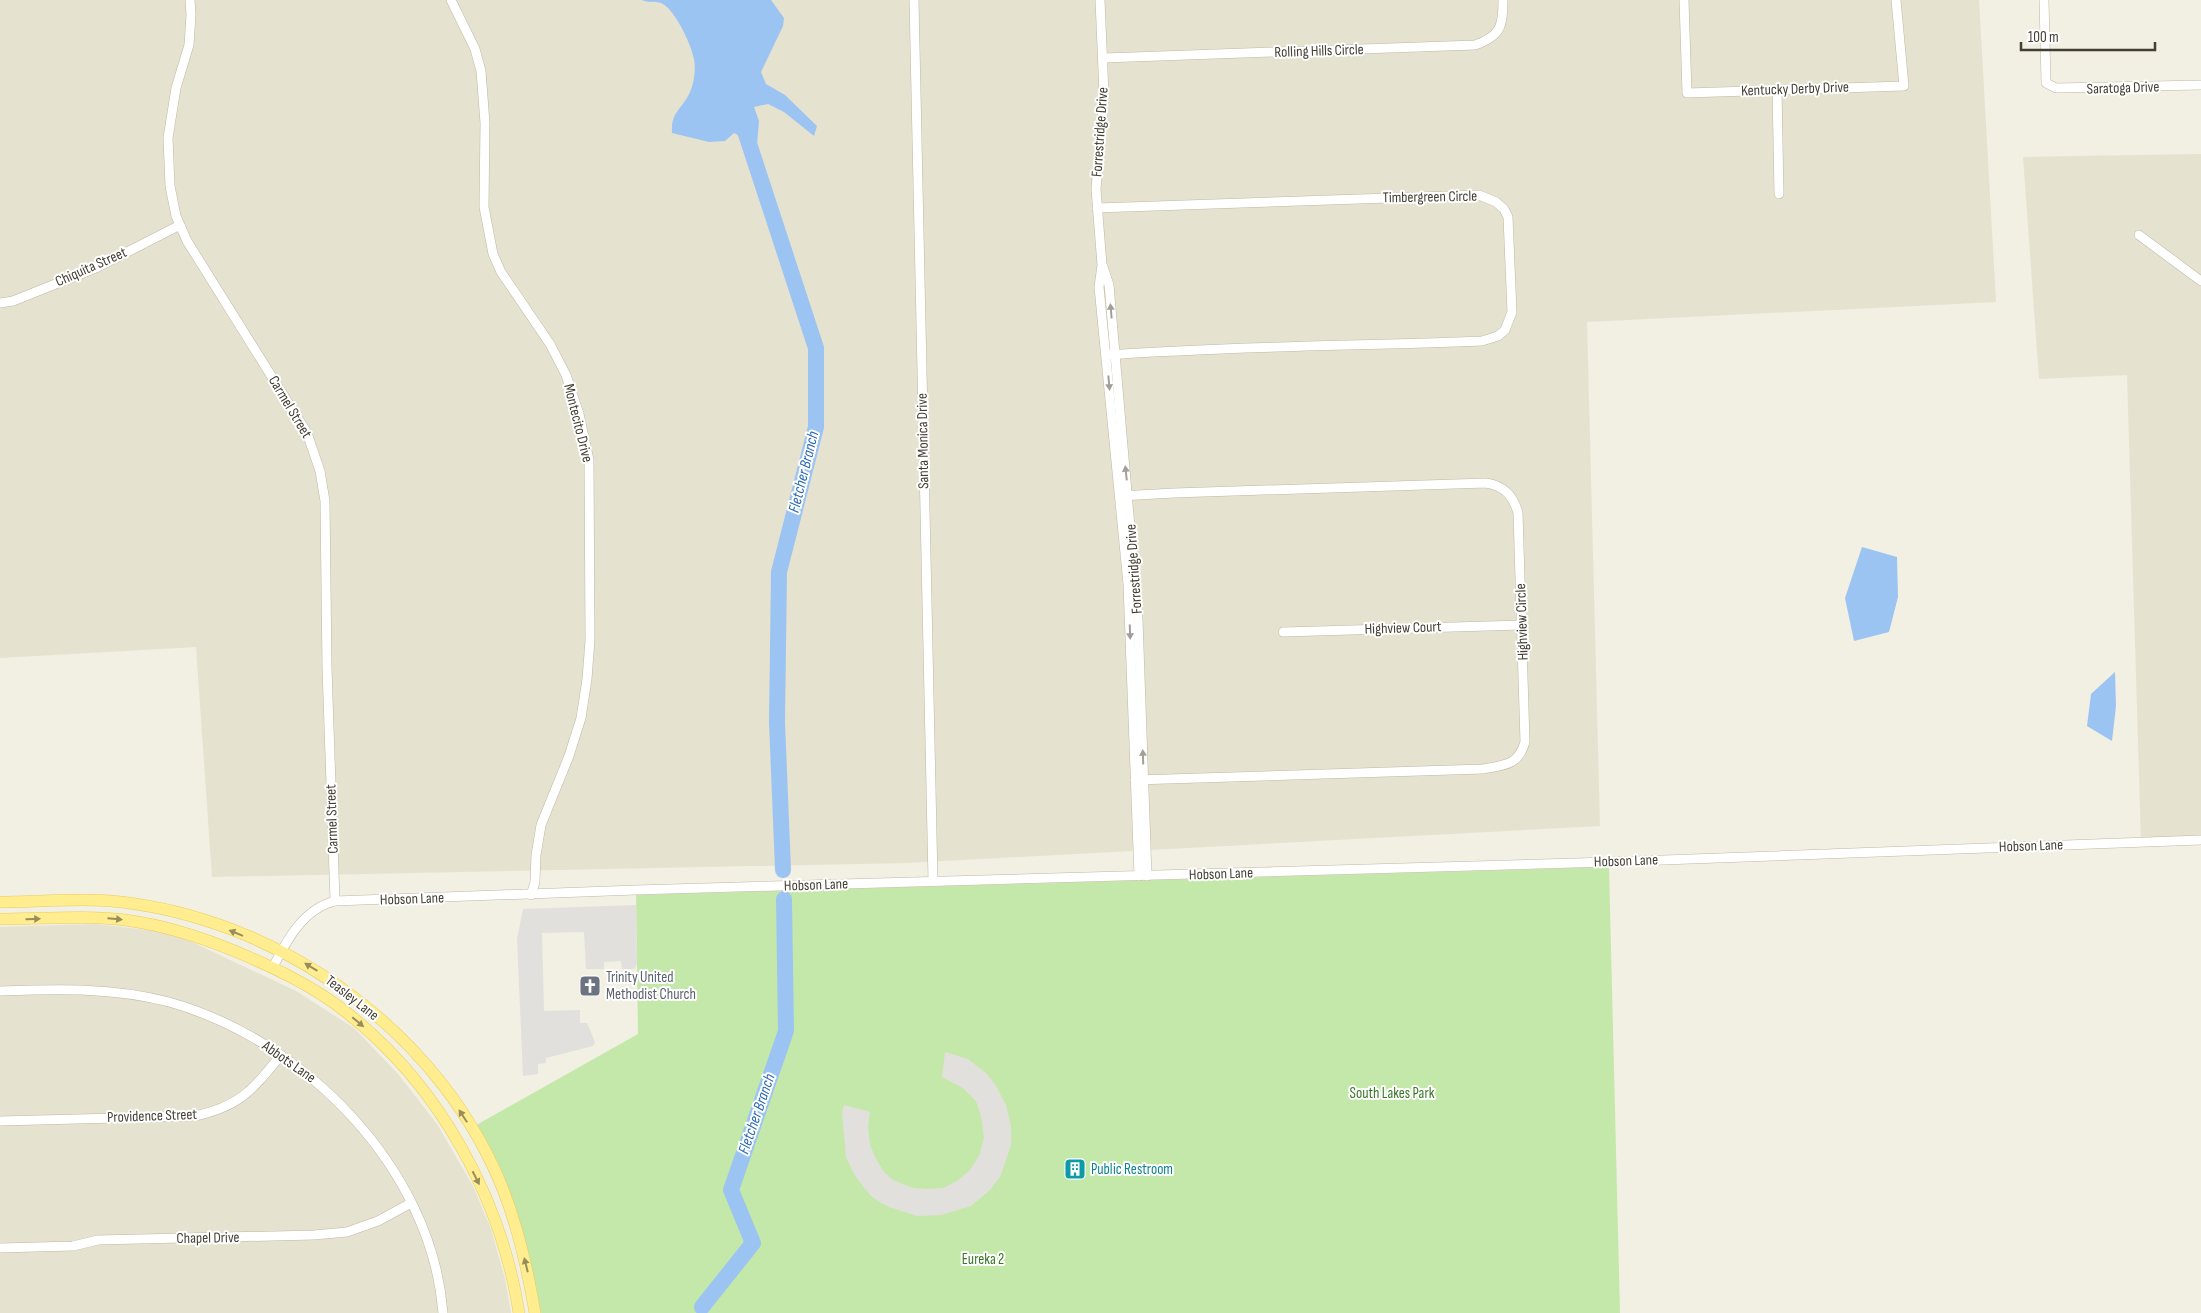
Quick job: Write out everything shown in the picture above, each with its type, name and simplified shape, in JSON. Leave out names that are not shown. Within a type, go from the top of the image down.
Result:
[{"type":"main road","name":"Teasley Lane","points":[[0,902],[85,901],[129,903],[175,912],[214,924],[281,951],[322,974],[372,1012],[428,1068],[476,1136],[504,1192],[526,1267],[535,1313]]},
{"type":"main road","name":"Teasley Lane","points":[[0,920],[92,918],[126,920],[174,930],[199,937],[273,967],[317,992],[368,1031],[402,1065],[442,1116],[459,1144],[495,1219],[506,1253],[519,1313]]},
{"type":"street","name":"Carmel Street","points":[[190,0],[189,44],[176,88],[168,138],[170,186],[176,216],[187,241],[307,433],[320,471],[325,502],[327,668],[335,901]]},
{"type":"street","name":"Montecito Drive","points":[[451,0],[475,49],[481,71],[485,123],[484,207],[493,254],[502,272],[550,344],[566,375],[579,414],[589,460],[590,640],[587,679],[580,718],[569,756],[541,826],[536,855],[535,882],[531,895]]},
{"type":"street","name":"Santa Monica Drive","points":[[914,0],[934,881]]},
{"type":"street","name":"Forrestridge Drive","points":[[1100,0],[1104,58],[1104,94],[1096,189],[1102,264],[1099,286],[1111,354],[1124,496],[1140,779],[1143,876]]},
{"type":"street","name":"Rolling Hills Circle","points":[[1104,58],[1476,45],[1493,38],[1500,30],[1503,14],[1502,0]]},
{"type":"street","name":"Kentucky Derby Drive","points":[[1684,0],[1687,93],[1904,86],[1896,0]]},
{"type":"street","name":"Saratoga Drive","points":[[2044,0],[2046,83],[2056,88],[2071,89],[2201,85]]},
{"type":"street","points":[[1777,89],[1779,194]]},
{"type":"street","name":"Timbergreen Circle","points":[[1097,208],[1480,195],[1496,202],[1504,209],[1509,225],[1512,312],[1505,330],[1491,339],[1482,341],[1111,354]]},
{"type":"street","name":"Chiquita Street","points":[[0,303],[13,301],[98,267],[180,225]]},
{"type":"street","points":[[2139,235],[2201,281]]},
{"type":"street","name":"Highview Circle","points":[[1124,496],[1494,484],[1503,488],[1511,496],[1518,513],[1525,742],[1522,750],[1510,764],[1483,769],[1140,779]]},
{"type":"street","name":"Highview Court","points":[[1283,632],[1522,626]]},
{"type":"street","name":"Hobson Lane","points":[[273,967],[295,929],[315,910],[324,904],[335,901],[934,881],[1609,862],[2201,840]]},
{"type":"street","name":"Abbots Lane","points":[[0,991],[64,988],[103,990],[170,1003],[201,1013],[244,1032],[281,1055],[319,1083],[355,1119],[383,1153],[411,1203],[427,1241],[441,1288],[443,1313]]},
{"type":"street","name":"Providence Street","points":[[0,1121],[195,1116],[236,1103],[257,1084],[281,1055]]},
{"type":"street","name":"Chapel Drive","points":[[0,1248],[72,1246],[98,1240],[314,1235],[347,1232],[378,1221],[411,1203]]},
{"type":"shaded area","points":[[0,0],[1979,0],[1996,302],[1587,322],[1600,826],[906,863],[212,877],[196,647],[0,658]]},
{"type":"shaded area","points":[[2201,154],[2201,840],[2141,842],[2127,375],[2039,379],[2023,157]]},
{"type":"shaded area","points":[[636,905],[637,964],[634,969],[622,969],[621,961],[604,962],[604,969],[586,969],[584,932],[542,933],[544,1011],[580,1010],[580,1023],[587,1023],[595,1042],[593,1046],[546,1058],[546,1063],[538,1064],[538,1074],[523,1076],[517,939],[523,909]]},
{"type":"shaded area","points":[[96,924],[173,933],[296,991],[354,1028],[398,1074],[437,1124],[473,1186],[491,1229],[505,1279],[511,1313],[0,1313],[0,927]]},
{"type":"shaded area","points":[[945,1052],[968,1059],[986,1073],[995,1084],[1006,1105],[1011,1126],[1011,1145],[1000,1177],[989,1191],[971,1206],[941,1215],[917,1216],[889,1207],[878,1201],[870,1195],[855,1176],[846,1157],[842,1113],[844,1105],[870,1112],[868,1126],[870,1145],[884,1172],[893,1180],[913,1188],[927,1189],[943,1188],[957,1181],[970,1170],[979,1156],[984,1138],[981,1116],[976,1101],[963,1088],[942,1077]]},
{"type":"green space","name":"South Lakes Park","points":[[1609,867],[1620,1313],[533,1313],[504,1193],[471,1128],[638,1034],[636,895]]},
{"type":"water","points":[[642,0],[771,0],[784,18],[783,26],[761,72],[766,84],[785,95],[817,126],[814,136],[784,112],[768,104],[754,107],[759,121],[757,145],[734,133],[725,141],[709,142],[672,133],[674,117],[692,88],[695,63],[686,36],[672,12],[661,3]]},
{"type":"water","points":[[1862,547],[1897,557],[1898,597],[1889,632],[1854,641],[1845,598]]},
{"type":"water","points":[[2115,672],[2116,706],[2112,741],[2087,726],[2091,694]]},
{"type":"waterway","name":"Fletcher Branch","points":[[741,119],[816,348],[816,427],[779,572],[777,722],[783,870]]},
{"type":"waterway","name":"Fletcher Branch","points":[[702,1307],[753,1243],[731,1190],[786,1031],[784,899]]},
{"type":"place","name":"Trinity United Methodist Church","points":[[590,986]]},
{"type":"place","name":"Public Restroom","points":[[1075,1169]]},
{"type":"park label","name":"Eureka 2","points":[[983,1259]]}]
